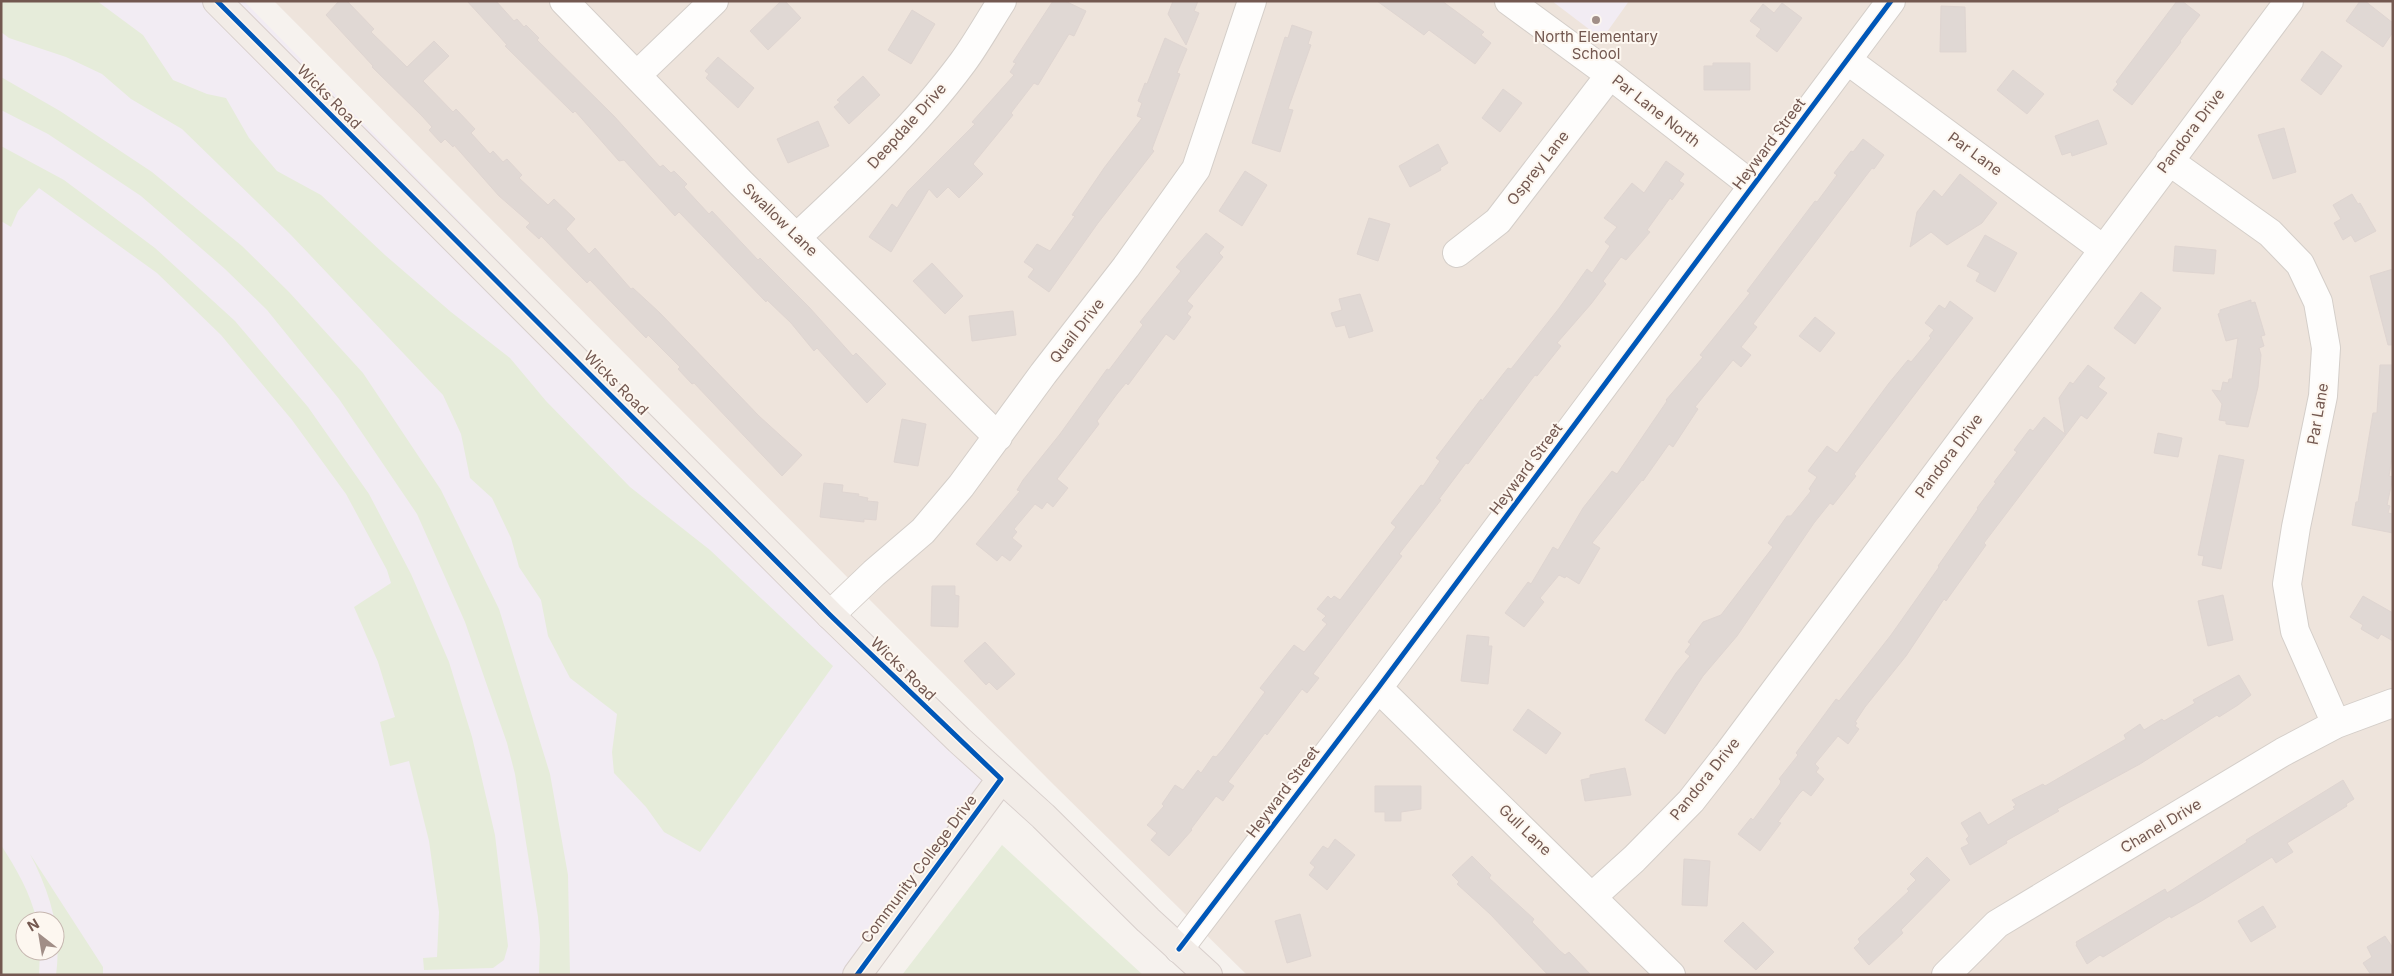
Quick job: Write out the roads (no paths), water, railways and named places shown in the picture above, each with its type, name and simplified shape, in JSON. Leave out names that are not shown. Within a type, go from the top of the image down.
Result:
[{"type":"main road","name":"Wicks Road","points":[[217,1],[830,615],[1208,975]]},
{"type":"main road","name":"Community College Drive","points":[[857,975],[1001,779]]},
{"type":"street","name":"Swallow Lane","points":[[564,1],[638,74],[741,183],[797,236],[998,437]]},
{"type":"street","points":[[638,74],[714,1]]},
{"type":"street","name":"Deepdale Drive","points":[[797,236],[857,182],[912,124],[963,62],[1002,1]]},
{"type":"street","name":"Quail Drive","points":[[830,615],[874,573],[923,531],[961,486],[1043,374],[1126,267],[1196,169],[1252,1]]},
{"type":"street","name":"Par Lane North","points":[[1509,1],[1610,75],[1754,186]]},
{"type":"street","name":"Heyward Street","points":[[1179,949],[1378,688],[1891,1]]},
{"type":"street","name":"Pandora Drive","points":[[1593,896],[1634,859],[1691,801],[2289,1]]},
{"type":"street","name":"Par Lane","points":[[1847,60],[2103,249]]},
{"type":"street","name":"Osprey Lane","points":[[1457,253],[1498,221],[1610,75]]},
{"type":"street","name":"Par Lane","points":[[2169,161],[2270,233],[2300,264],[2318,302],[2326,348],[2323,396],[2296,527],[2287,584],[2295,631],[2336,724]]},
{"type":"street","name":"Gull Lane","points":[[1378,688],[1593,896],[1671,975]]},
{"type":"street","name":"Chanel Drive","points":[[1946,975],[1997,924],[2283,752],[2336,724],[2393,703]]},
{"type":"place","name":"North Elementary School","points":[[1596,20]]}]
